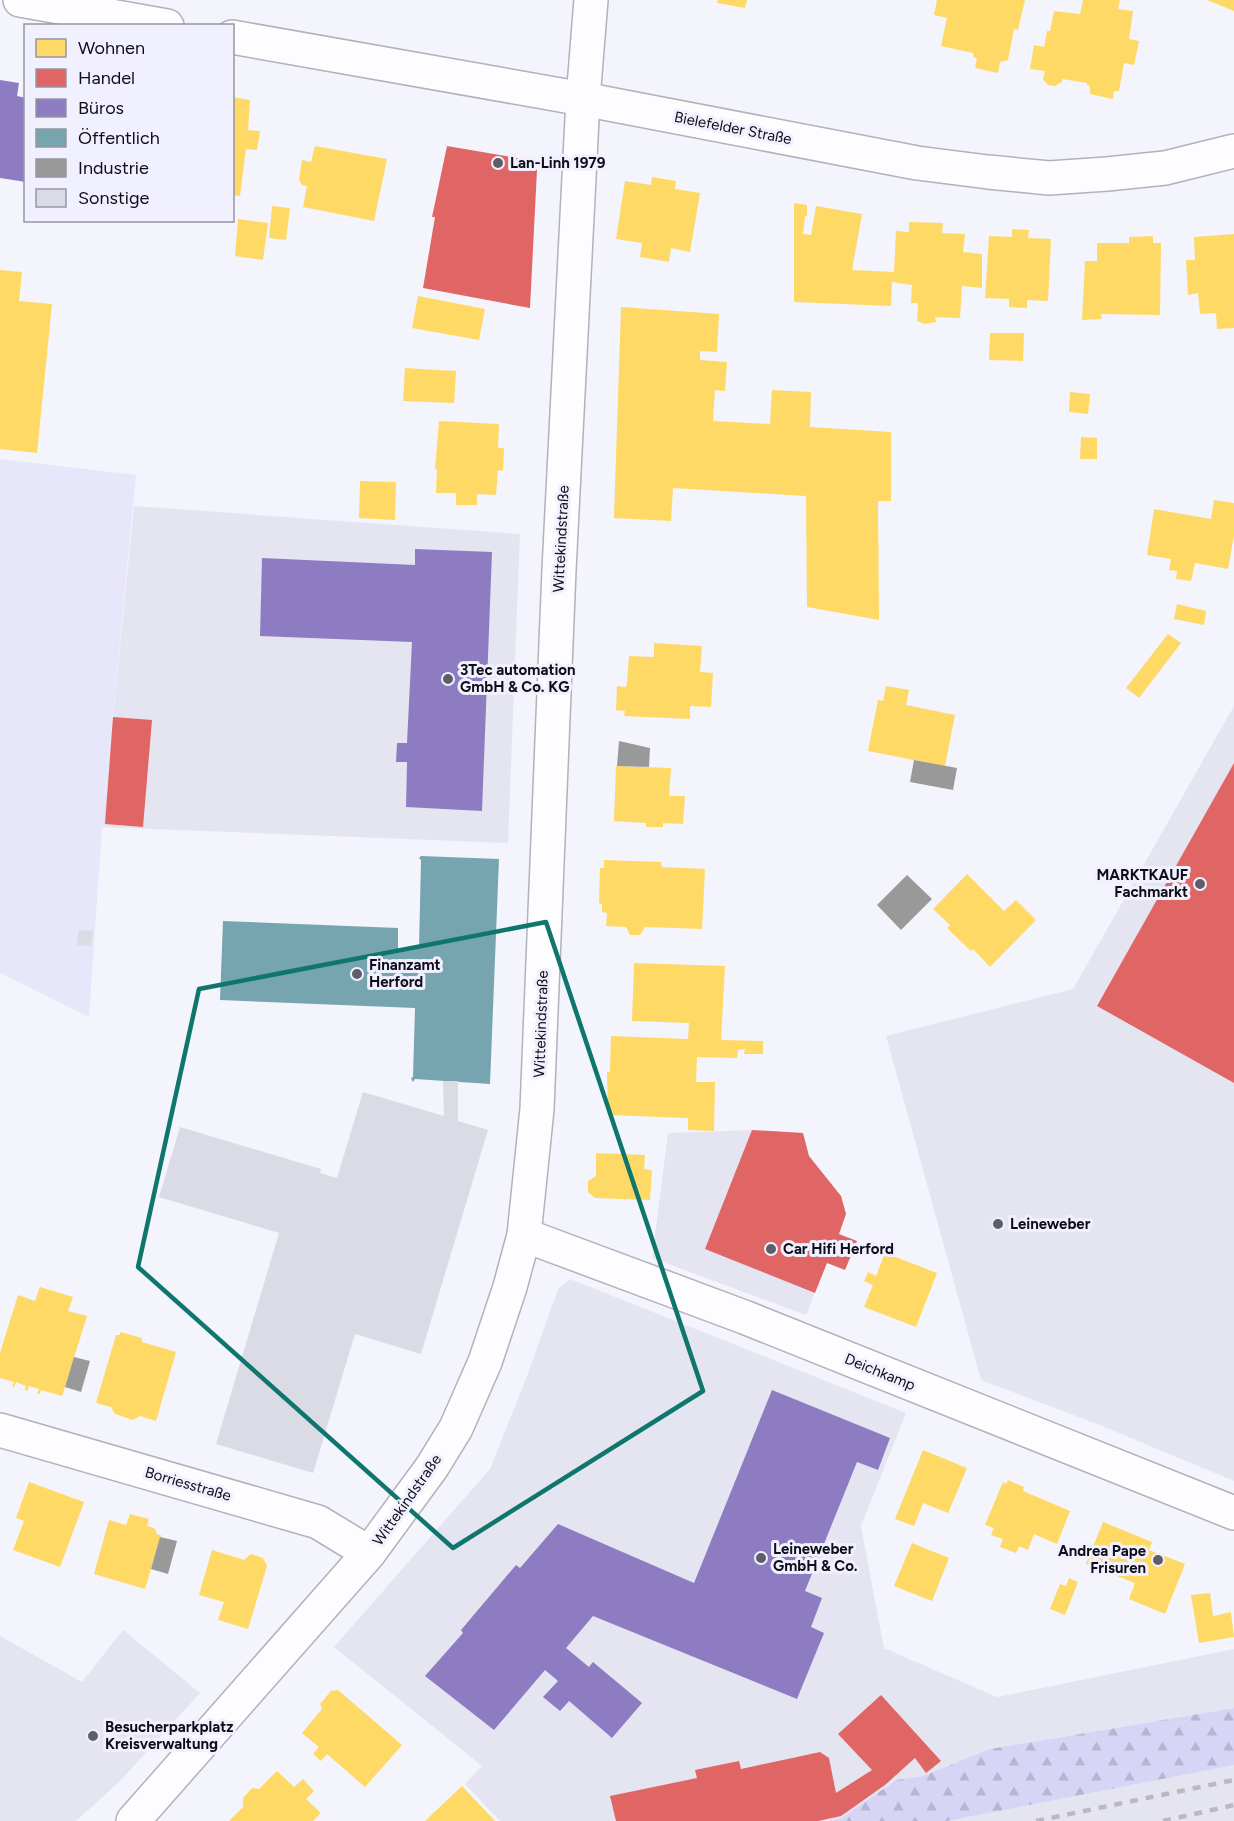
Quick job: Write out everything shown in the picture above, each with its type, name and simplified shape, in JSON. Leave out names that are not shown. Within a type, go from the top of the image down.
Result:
[{"type":"street","points":[[20,0],[157,24]]},
{"type":"street","name":"Wittekindstraße","points":[[133,1821],[369,1553],[432,1467],[469,1400],[485,1362],[507,1298],[524,1235],[537,1109],[559,582],[583,99],[591,0]]},
{"type":"street","name":"Bielefelder Straße","points":[[234,37],[583,99],[917,163],[1049,178],[1165,168],[1234,151]]},
{"type":"street","name":"Deichkamp","points":[[524,1235],[744,1317],[1234,1513]]},
{"type":"street","name":"Borriesstraße","points":[[0,1430],[318,1522],[369,1553]]},
{"type":"highlighted area","points":[[546,922],[703,1391],[453,1548],[138,1267],[199,989]]},
{"type":"shaded area","points":[[0,459],[136,475],[102,827],[89,1017],[0,973]]},
{"type":"shaded area","points":[[134,506],[520,534],[508,843],[102,827]]},
{"type":"shaded area","points":[[1234,706],[1234,1481],[1102,1426],[981,1380],[886,1036],[1073,989]]},
{"type":"shaded area","points":[[752,1130],[803,1133],[809,1156],[841,1196],[846,1214],[806,1315],[652,1258],[668,1133]]},
{"type":"shaded area","points":[[570,1279],[906,1413],[861,1526],[884,1648],[997,1697],[1234,1649],[1234,1708],[990,1749],[923,1776],[895,1780],[840,1819],[831,1821],[500,1821],[465,1784],[482,1766],[334,1647],[490,1469],[558,1289]]},
{"type":"shaded area","points":[[123,1630],[200,1693],[120,1781],[76,1821],[0,1821],[0,1636],[82,1682]]},
{"type":"shaded area","points":[[1234,1765],[1234,1821],[947,1821],[1052,1800]]},
{"type":"green space","points":[[1234,1708],[1234,1765],[947,1821],[831,1821],[840,1819],[896,1780],[923,1776],[990,1749]]},
{"type":"building: Wohnen","points":[[718,0],[747,0],[745,8],[717,3]]},
{"type":"building: Wohnen","points":[[937,0],[1025,0],[1018,30],[1014,29],[1008,60],[1000,62],[998,73],[975,68],[977,58],[974,58],[973,53],[941,46],[947,18],[934,15]]},
{"type":"building: Wohnen","points":[[1083,0],[1120,0],[1118,9],[1133,11],[1129,39],[1139,41],[1134,65],[1124,63],[1119,91],[1114,91],[1113,99],[1090,94],[1090,86],[1087,83],[1062,79],[1062,82],[1055,86],[1048,85],[1043,79],[1045,71],[1030,69],[1034,45],[1044,47],[1054,11],[1080,14]]},
{"type":"building: Wohnen","points":[[1207,0],[1234,0],[1234,11]]},
{"type":"building: Wohnen","points":[[234,97],[250,100],[248,130],[260,131],[257,150],[246,149],[240,196],[234,195]]},
{"type":"building: Wohnen","points":[[315,146],[387,159],[374,221],[303,207],[307,186],[302,185],[299,180],[302,160],[311,162]]},
{"type":"building: Wohnen","points":[[652,177],[676,181],[675,189],[700,193],[690,252],[671,248],[669,262],[640,257],[642,243],[616,239],[625,181],[651,185]]},
{"type":"building: Wohnen","points":[[794,203],[807,205],[803,234],[811,235],[816,206],[862,214],[852,270],[894,272],[896,231],[909,232],[909,222],[943,223],[942,233],[965,234],[963,252],[982,254],[982,288],[962,286],[960,318],[935,317],[936,322],[925,324],[917,321],[918,303],[911,303],[912,285],[892,282],[891,306],[794,302]]},
{"type":"building: Wohnen","points":[[272,206],[290,208],[286,240],[269,238]]},
{"type":"building: Wohnen","points":[[238,219],[268,223],[263,260],[235,256]]},
{"type":"building: Wohnen","points":[[1012,229],[1029,230],[1028,238],[1051,239],[1048,301],[1027,300],[1027,308],[1009,307],[1009,299],[985,298],[989,236],[1012,237]]},
{"type":"building: Wohnen","points":[[1234,234],[1234,328],[1217,329],[1216,313],[1200,314],[1198,293],[1188,295],[1186,260],[1195,260],[1194,237]]},
{"type":"building: Wohnen","points":[[1153,236],[1153,243],[1161,243],[1160,315],[1101,314],[1102,319],[1082,320],[1085,261],[1097,261],[1097,243],[1129,243],[1129,237]]},
{"type":"building: Wohnen","points":[[0,270],[22,272],[19,301],[52,304],[37,453],[0,449]]},
{"type":"building: Wohnen","points":[[418,296],[485,309],[479,340],[412,328]]},
{"type":"building: Wohnen","points":[[621,307],[719,314],[717,352],[700,351],[700,360],[727,362],[725,391],[715,390],[713,421],[770,424],[772,390],[811,392],[810,427],[891,432],[891,501],[878,501],[879,620],[807,607],[806,496],[673,488],[671,521],[614,518]]},
{"type":"building: Wohnen","points":[[990,333],[1024,333],[1023,361],[989,360]]},
{"type":"building: Wohnen","points":[[405,368],[456,371],[454,403],[403,401]]},
{"type":"building: Wohnen","points":[[1070,392],[1090,394],[1088,414],[1069,412]]},
{"type":"building: Wohnen","points":[[439,421],[499,424],[498,448],[504,448],[503,471],[498,470],[496,495],[477,494],[477,505],[456,505],[456,493],[436,493],[437,469],[435,469]]},
{"type":"building: Wohnen","points":[[1081,437],[1097,438],[1097,459],[1080,459]]},
{"type":"building: Wohnen","points":[[360,481],[396,482],[395,520],[359,518]]},
{"type":"building: Wohnen","points":[[1214,500],[1234,503],[1234,536],[1228,569],[1195,563],[1191,581],[1176,579],[1177,571],[1169,570],[1171,559],[1147,555],[1154,509],[1211,519]]},
{"type":"building: Wohnen","points":[[1177,604],[1206,611],[1204,625],[1174,619]]},
{"type":"building: Wohnen","points":[[1168,634],[1181,643],[1139,698],[1126,688]]},
{"type":"building: Wohnen","points":[[654,643],[702,646],[700,672],[713,673],[711,707],[690,706],[690,719],[624,716],[625,711],[616,710],[617,686],[626,687],[629,656],[654,657]]},
{"type":"building: Wohnen","points":[[886,686],[909,690],[906,705],[955,715],[945,766],[868,751],[878,700],[883,701]]},
{"type":"building: Wohnen","points":[[616,766],[671,768],[669,796],[685,796],[683,824],[663,823],[663,827],[646,827],[646,823],[614,821]]},
{"type":"building: Wohnen","points":[[604,860],[661,862],[662,867],[705,869],[702,929],[645,927],[640,935],[630,935],[626,927],[606,926],[607,913],[602,912],[602,904],[599,903],[600,868],[604,868]]},
{"type":"building: Wohnen","points":[[967,874],[1004,911],[1016,900],[1036,920],[990,967],[973,949],[971,951],[947,928],[950,925],[933,909]]},
{"type":"building: Wohnen","points":[[634,963],[725,966],[721,1040],[763,1041],[763,1054],[744,1054],[745,1049],[738,1050],[737,1058],[697,1057],[696,1082],[715,1082],[714,1131],[688,1130],[688,1118],[608,1115],[607,1072],[610,1072],[611,1036],[688,1039],[689,1023],[632,1021]]},
{"type":"building: Wohnen","points":[[596,1153],[645,1155],[644,1169],[652,1170],[650,1200],[595,1198],[588,1192],[588,1181],[596,1176]]},
{"type":"building: Wohnen","points":[[885,1253],[937,1273],[916,1327],[864,1307],[873,1285],[864,1281],[868,1272],[876,1276]]},
{"type":"building: Wohnen","points":[[40,1287],[73,1297],[68,1311],[87,1316],[62,1396],[41,1390],[40,1394],[37,1394],[39,1389],[29,1386],[27,1391],[26,1386],[16,1382],[14,1387],[12,1386],[14,1382],[0,1378],[0,1353],[18,1295],[35,1301]]},
{"type":"building: Wohnen","points":[[120,1332],[142,1338],[142,1342],[176,1352],[156,1421],[140,1416],[133,1420],[115,1414],[111,1407],[96,1403],[116,1335],[120,1335]]},
{"type":"building: Wohnen","points":[[923,1450],[967,1468],[948,1513],[923,1503],[914,1526],[895,1519]]},
{"type":"building: Wohnen","points":[[1008,1480],[1024,1487],[1023,1491],[1070,1511],[1057,1544],[1034,1534],[1028,1550],[1019,1546],[1016,1553],[1000,1547],[1003,1539],[991,1535],[994,1528],[985,1525],[1003,1482],[1006,1484]]},
{"type":"building: Wohnen","points":[[29,1482],[84,1502],[60,1567],[13,1550],[24,1521],[16,1518]]},
{"type":"building: Wohnen","points":[[130,1514],[149,1519],[147,1526],[154,1528],[158,1535],[161,1535],[145,1589],[94,1574],[109,1520],[126,1525]]},
{"type":"building: Wohnen","points":[[1103,1522],[1152,1542],[1149,1550],[1185,1564],[1165,1614],[1129,1599],[1135,1583],[1086,1564]]},
{"type":"building: Wohnen","points":[[912,1543],[949,1558],[932,1601],[894,1586]]},
{"type":"building: Wohnen","points":[[212,1550],[244,1560],[251,1554],[263,1558],[267,1566],[248,1629],[218,1620],[224,1602],[199,1595]]},
{"type":"building: Wohnen","points":[[1069,1578],[1078,1582],[1065,1615],[1050,1609],[1060,1584],[1066,1586]]},
{"type":"building: Wohnen","points":[[1210,1593],[1213,1616],[1231,1612],[1234,1637],[1199,1643],[1191,1595]]},
{"type":"building: Wohnen","points":[[338,1690],[402,1745],[365,1787],[327,1754],[321,1761],[313,1754],[319,1747],[302,1733],[322,1709],[320,1704],[331,1691]]},
{"type":"building: Wohnen","points":[[277,1771],[294,1787],[303,1779],[314,1791],[306,1799],[321,1813],[313,1821],[229,1821],[243,1807],[243,1798],[252,1788],[259,1789]]},
{"type":"building: Wohnen","points":[[462,1786],[495,1821],[425,1821]]},
{"type":"building: Handel","points":[[447,146],[529,160],[537,170],[530,308],[423,288],[435,217],[432,217]]},
{"type":"building: Handel","points":[[113,717],[152,720],[143,827],[105,824]]},
{"type":"building: Handel","name":"MARKTKAUF Fachmarkt","points":[[1234,763],[1234,1083],[1097,1006]]},
{"type":"building: Handel","points":[[752,1130],[803,1133],[809,1156],[841,1196],[846,1214],[839,1234],[857,1241],[845,1270],[827,1263],[815,1293],[705,1249]]},
{"type":"building: Handel","points":[[881,1695],[941,1761],[926,1773],[915,1758],[885,1785],[841,1816],[818,1821],[616,1821],[610,1796],[697,1778],[695,1770],[739,1761],[741,1769],[820,1752],[829,1758],[836,1793],[872,1770],[838,1734]]},
{"type":"building: Büros","points":[[0,80],[19,83],[17,96],[24,98],[24,182],[0,178]]},
{"type":"building: Büros","points":[[415,549],[492,552],[482,811],[406,807],[407,762],[396,762],[397,743],[407,743],[412,642],[260,636],[262,558],[415,565]]},
{"type":"building: Büros","name":"Leineweber GmbH & Co.","points":[[772,1390],[890,1438],[878,1470],[857,1462],[805,1591],[822,1598],[811,1627],[824,1633],[797,1699],[593,1616],[566,1648],[589,1667],[593,1662],[642,1703],[612,1738],[569,1701],[560,1711],[543,1697],[558,1681],[545,1670],[494,1730],[425,1676],[463,1633],[461,1630],[516,1565],[520,1568],[558,1524],[694,1583]]},
{"type":"building: Öffentlich","name":"Finanzamt Herford","points":[[421,856],[499,859],[490,1084],[415,1079],[413,1082],[411,1078],[413,1077],[415,1008],[220,1000],[223,921],[398,928],[398,948],[419,948],[421,860],[419,858]]},
{"type":"building: Industrie","points":[[619,741],[650,748],[649,767],[617,766]]},
{"type":"building: Industrie","points":[[914,760],[957,768],[953,790],[910,782]]},
{"type":"building: Industrie","points":[[907,875],[932,899],[901,930],[877,905]]},
{"type":"building: Industrie","points":[[74,1357],[90,1361],[81,1392],[65,1387]]},
{"type":"building: Industrie","points":[[160,1537],[177,1541],[168,1574],[151,1569]]},
{"type":"building: Sonstige","points":[[79,930],[93,931],[91,946],[77,945]]},
{"type":"building: Sonstige","points":[[443,1081],[458,1081],[458,1121],[488,1130],[421,1354],[355,1334],[313,1473],[216,1444],[279,1233],[159,1197],[180,1127],[321,1169],[320,1173],[337,1178],[363,1092],[444,1116]]},
{"type":"railway","points":[[1036,1821],[1234,1780]]},
{"type":"railway","points":[[1163,1821],[1234,1805]]},
{"type":"place","name":"Lan-Linh 1979","points":[[498,163]]},
{"type":"place","name":"3Tec automation GmbH & Co. KG","points":[[448,679]]},
{"type":"place","name":"MARKTKAUF Fachmarkt","points":[[1200,884]]},
{"type":"place","name":"Finanzamt Herford","points":[[357,974]]},
{"type":"place","name":"Leineweber","points":[[998,1224]]},
{"type":"place","name":"Car Hifi Herford","points":[[771,1249]]},
{"type":"place","name":"Leineweber GmbH & Co.","points":[[761,1558]]},
{"type":"place","name":"Andrea Pape Frisuren","points":[[1158,1560]]},
{"type":"place","name":"Besucherparkplatz Kreisverwaltung","points":[[93,1736]]}]
